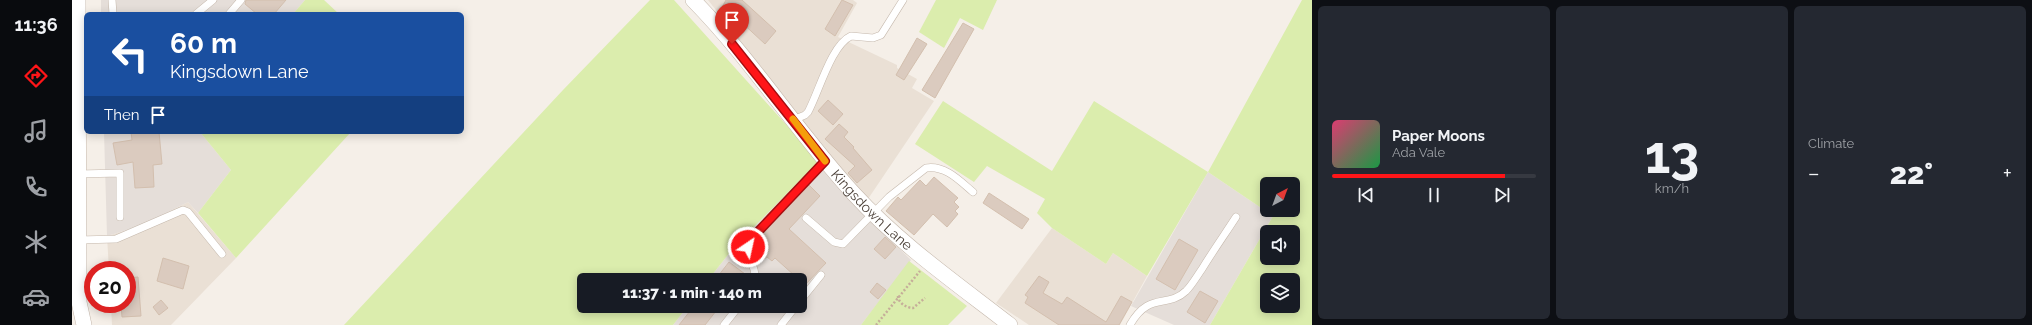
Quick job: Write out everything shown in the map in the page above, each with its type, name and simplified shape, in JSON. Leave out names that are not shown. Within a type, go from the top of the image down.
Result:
[{"type":"street","points":[[78,0],[82,39],[82,125],[79,174],[79,302],[84,325]]},
{"type":"street","name":"Kingsdown Lane","points":[[693,0],[708,16],[825,161],[873,213],[928,262],[1010,325]]},
{"type":"lane","points":[[112,0],[113,12]]},
{"type":"lane","points":[[230,12],[241,0]]},
{"type":"lane","points":[[793,120],[805,115],[808,112],[832,60],[844,41],[851,36],[873,38],[881,35],[903,0]]},
{"type":"lane","points":[[198,12],[210,1]]},
{"type":"lane","points":[[755,273],[747,257],[748,247],[754,236],[825,161]]},
{"type":"lane","points":[[806,218],[834,242],[843,244],[907,181],[926,168],[933,167],[944,170],[973,192]]},
{"type":"lane","points":[[79,174],[120,172],[120,217]]},
{"type":"lane","points":[[79,240],[116,239],[183,210],[188,212],[222,254]]},
{"type":"lane","points":[[1130,325],[1145,306],[1154,302],[1174,298],[1187,290],[1236,217]]},
{"type":"lane","points":[[807,292],[821,275]]},
{"type":"lane","points":[[724,325],[733,313]]},
{"type":"lane","points":[[781,325],[790,313]]},
{"type":"path","points":[[876,325],[898,296],[928,262]]},
{"type":"path","points":[[898,296],[898,299],[902,304],[913,308],[925,298]]},
{"type":"shaded area","points":[[101,0],[305,0],[295,12],[101,12]]},
{"type":"shaded area","points":[[708,0],[853,0],[857,3],[838,37],[897,65],[897,68],[917,79],[912,88],[934,101],[868,199],[855,187]]},
{"type":"shaded area","points":[[104,134],[202,134],[231,170],[198,213],[188,202],[143,225],[107,236]]},
{"type":"shaded area","points":[[819,161],[871,221],[911,260],[861,325],[673,325],[682,313],[807,313],[807,273],[714,273],[735,246]]},
{"type":"shaded area","points":[[1208,172],[1260,207],[1260,217],[1272,217],[1268,225],[1260,225],[1260,238],[1210,325],[1174,325],[1131,306]]},
{"type":"shaded area","points":[[188,202],[236,258],[171,325],[112,325],[111,313],[136,313],[136,261],[108,261],[107,236],[143,225]]},
{"type":"shaded area","points":[[1052,228],[1106,264],[1113,253],[1147,276],[1120,325],[1029,325],[996,303]]},
{"type":"green space","points":[[305,0],[324,0],[337,12],[295,12]]},
{"type":"green space","points":[[650,0],[674,0],[819,161],[735,246],[714,273],[577,273],[577,313],[682,313],[673,325],[344,325],[563,90]]},
{"type":"green space","points":[[936,0],[997,0],[983,30],[960,18],[944,48],[919,32]]},
{"type":"green space","points":[[1302,0],[1312,0],[1312,325],[1210,325],[1260,238],[1260,265],[1300,265],[1300,225],[1268,225],[1272,217],[1300,217],[1300,177],[1260,177],[1260,207],[1208,172]]},
{"type":"green space","points":[[943,101],[1052,171],[1094,101],[1208,172],[1147,276],[1113,253],[1106,264],[1052,228],[1037,213],[1045,199],[987,166],[974,182],[915,144]]},
{"type":"green space","points":[[202,134],[349,134],[236,258],[198,213],[231,170]]},
{"type":"green space","points":[[909,261],[967,306],[948,325],[861,325]]},
{"type":"building","points":[[246,0],[286,0],[276,12],[255,12],[245,4]]},
{"type":"building","points":[[726,0],[742,0],[776,31],[765,44],[739,20],[720,11]]},
{"type":"building","points":[[842,0],[853,5],[835,36],[825,29]]},
{"type":"building","points":[[963,23],[974,29],[935,98],[922,90]]},
{"type":"building","points":[[917,38],[927,44],[904,80],[896,75]]},
{"type":"building","points":[[828,100],[843,114],[833,125],[818,111]]},
{"type":"building","points":[[839,124],[848,132],[844,137],[872,170],[857,183],[848,173],[855,166],[825,139]]},
{"type":"building","points":[[131,134],[159,134],[162,164],[153,165],[154,187],[135,188],[133,162],[117,165],[113,143],[132,140]]},
{"type":"building","points":[[934,177],[958,198],[954,202],[959,207],[955,211],[958,214],[947,227],[933,214],[914,235],[886,211],[898,197],[901,200],[920,180],[926,186]]},
{"type":"building","points":[[809,185],[820,196],[789,229],[826,263],[807,283],[807,273],[792,273],[775,258],[772,261],[767,257],[765,259],[754,250],[760,244],[757,242],[758,239]]},
{"type":"building","points":[[989,193],[1029,219],[1022,229],[983,203]]},
{"type":"building","points":[[885,237],[896,247],[885,259],[874,249]]},
{"type":"building","points":[[1179,239],[1198,250],[1175,290],[1156,279]]},
{"type":"building","points":[[163,258],[189,266],[183,289],[157,281]]},
{"type":"building","points":[[729,262],[744,273],[720,273]]},
{"type":"building","points":[[1039,276],[1049,282],[1043,293],[1062,304],[1067,297],[1106,322],[1121,296],[1132,302],[1119,325],[1059,325],[1025,303],[1028,297],[1025,295]]},
{"type":"building","points":[[136,277],[138,277],[141,316],[122,317],[122,313],[136,313]]},
{"type":"building","points":[[877,283],[886,290],[878,299],[870,292]]},
{"type":"building","points":[[1200,291],[1218,301],[1205,323],[1187,312]]},
{"type":"building","points":[[161,300],[168,308],[159,315],[153,307]]},
{"type":"building","points":[[688,313],[714,313],[705,325],[679,325]]},
{"type":"slow traffic","points":[[793,119],[825,161]]},
{"type":"route","points":[[732,44],[825,161],[754,236],[748,247]]}]
